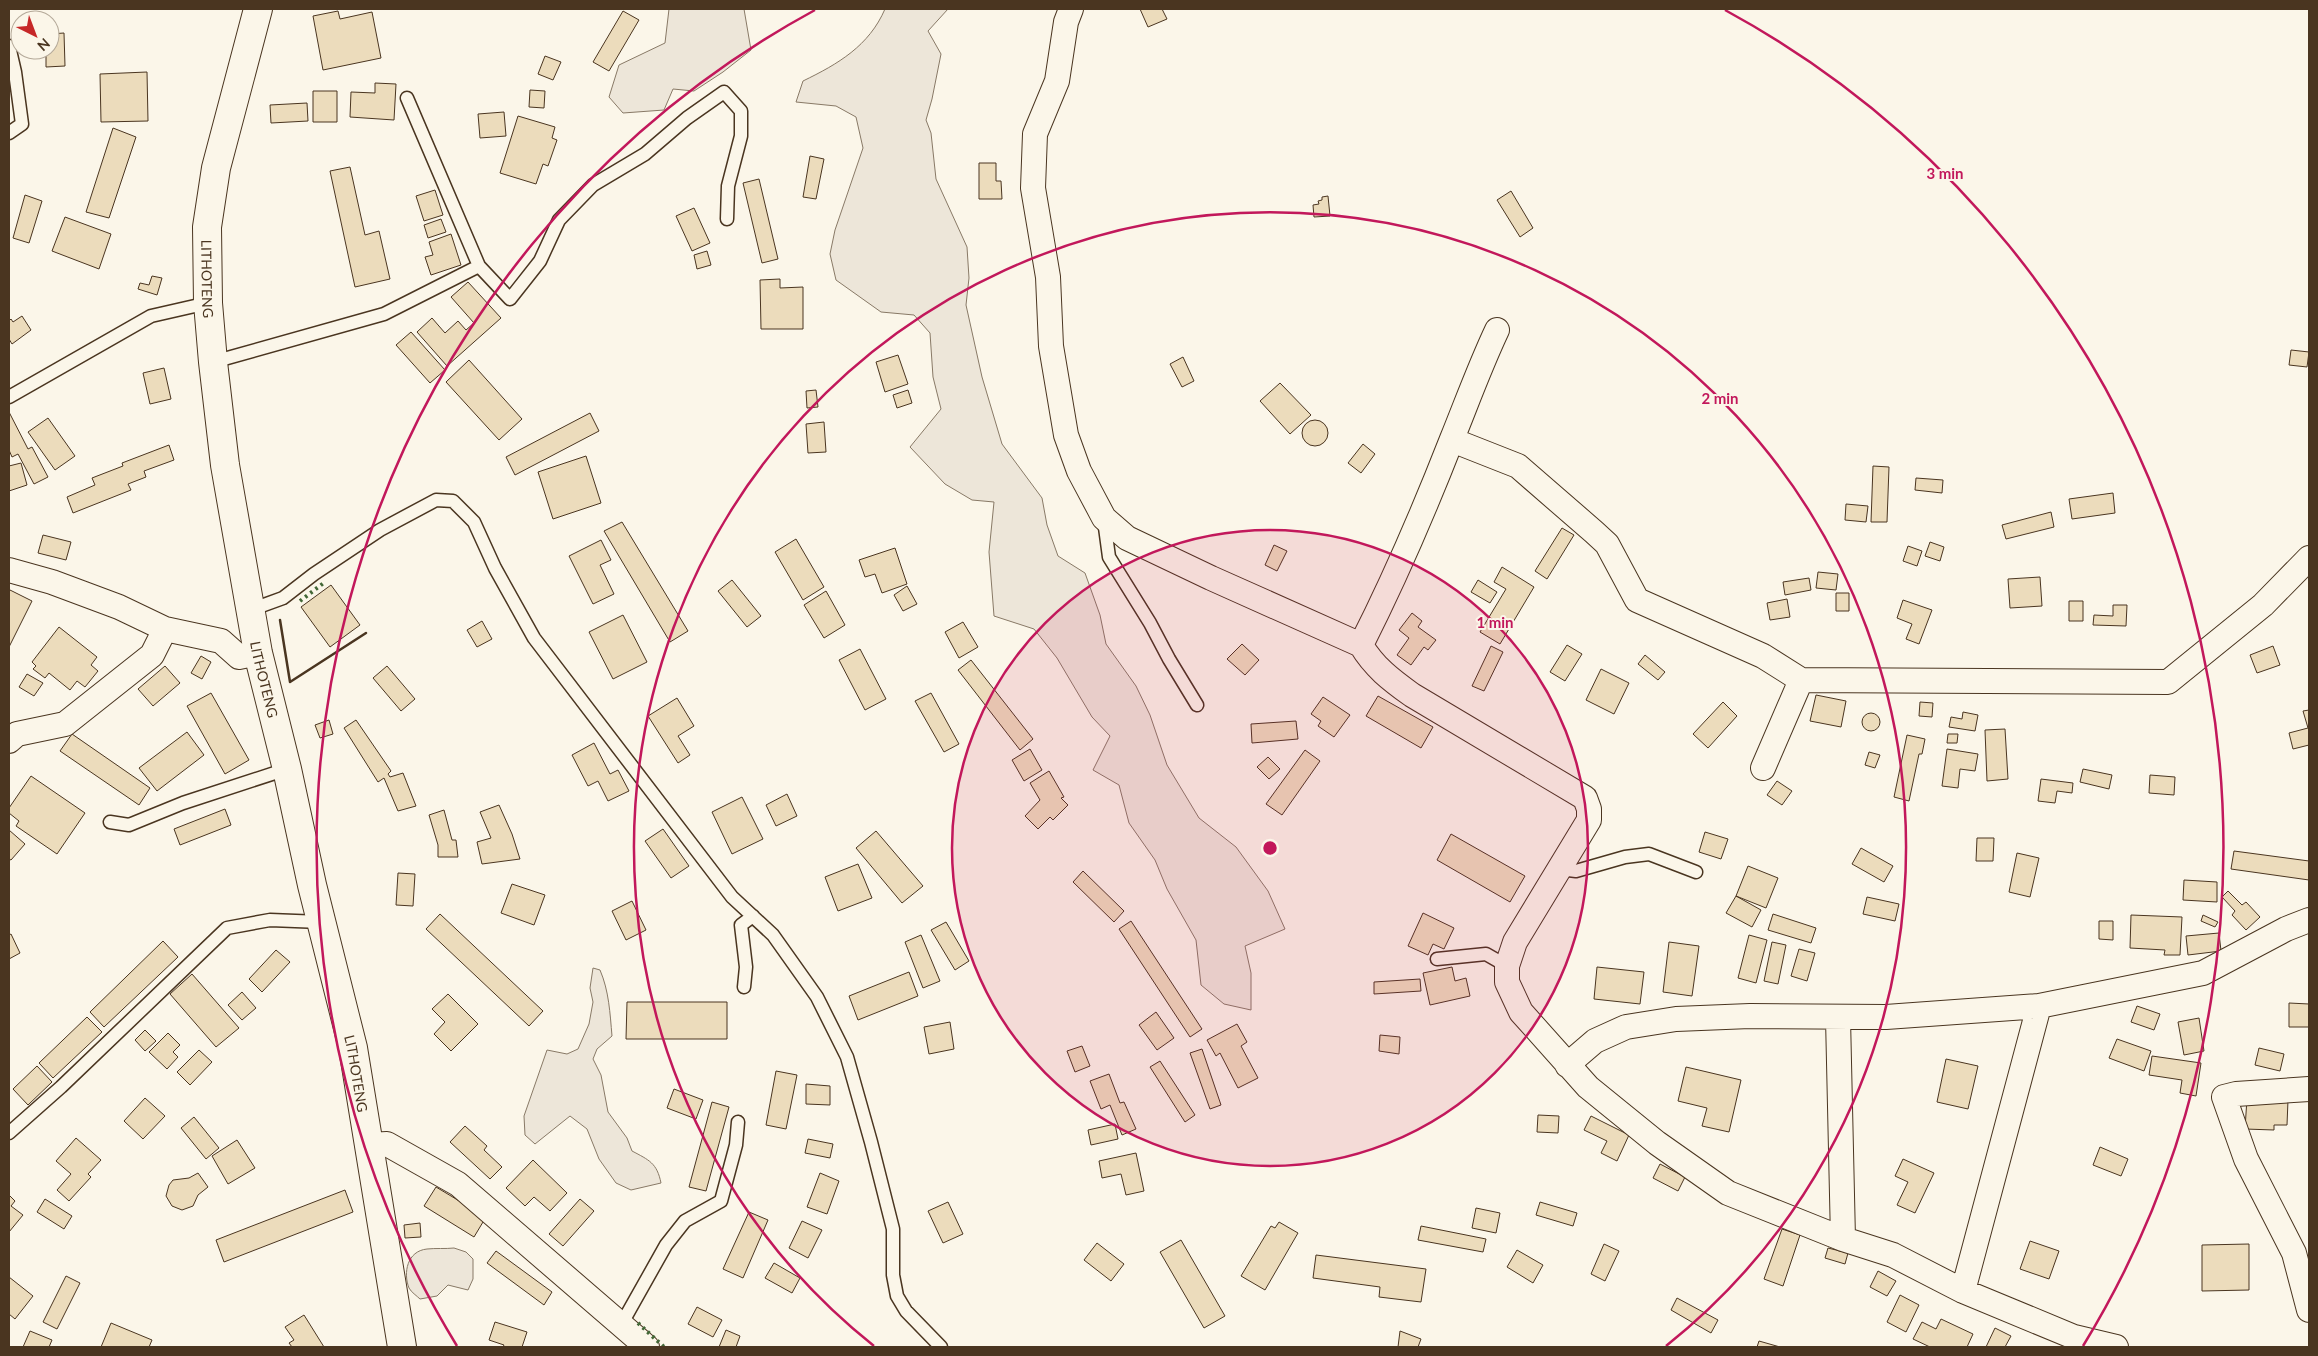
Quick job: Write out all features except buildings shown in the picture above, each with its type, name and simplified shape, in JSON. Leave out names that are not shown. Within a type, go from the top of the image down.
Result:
[{"type":"main road","name":"LITHOTENG","points":[[258,9],[216,168],[207,227],[208,303],[224,465],[258,653],[287,769],[321,922],[354,1048],[402,1347]]},
{"type":"street","points":[[1071,9],[1066,22],[1057,80],[1035,134],[1033,188],[1048,277],[1051,346],[1066,435],[1079,471],[1104,518],[1127,538],[1210,578],[1362,644],[1369,659],[1386,676],[1412,695],[1585,798],[1589,809],[1589,820],[1515,942],[1507,966],[1507,982],[1522,1012],[1588,1087],[1657,1143],[1728,1193],[1843,1240],[1893,1255],[1964,1291],[2074,1337],[2116,1347]]},
{"type":"street","points":[[1362,644],[1452,440],[1496,330]]},
{"type":"street","points":[[1452,440],[1518,466],[1560,502],[1607,544],[1638,600],[1763,656],[1801,680],[2168,682],[2263,605],[2309,558]]},
{"type":"street","points":[[9,570],[52,582],[119,606],[165,629],[221,641],[239,657],[258,653]]},
{"type":"street","points":[[9,741],[17,734],[65,724],[152,655],[165,629]]},
{"type":"street","points":[[1763,768],[1801,680]]},
{"type":"street","points":[[1567,1065],[1595,1041],[1626,1027],[1676,1019],[1750,1016],[1886,1017],[2038,1006],[2203,973],[2286,929],[2309,920]]},
{"type":"street","points":[[1964,1291],[2038,1006]]},
{"type":"street","points":[[1838,1018],[1843,1240]]},
{"type":"street","points":[[2309,1089],[2236,1094],[2224,1097],[2246,1159],[2294,1253],[2309,1310]]},
{"type":"street","points":[[369,1145],[387,1144],[458,1184],[647,1347]]},
{"type":"lane","points":[[9,46],[16,72],[22,124],[9,133]]},
{"type":"lane","points":[[407,98],[479,266],[510,299],[540,261],[559,220],[593,185],[645,154],[687,118],[724,92],[741,111],[741,136],[728,186],[727,219]]},
{"type":"lane","points":[[213,362],[384,314],[479,266]]},
{"type":"lane","points":[[9,397],[151,316],[208,303]]},
{"type":"lane","points":[[250,610],[283,598],[314,574],[380,530],[436,500],[452,501],[474,522],[495,568],[534,638],[732,897],[773,935],[817,997],[847,1057],[892,1229],[897,1296],[906,1310],[940,1347]]},
{"type":"lane","points":[[1104,518],[1109,557],[1197,705]]},
{"type":"lane","points":[[110,822],[129,825],[183,803],[287,769]]},
{"type":"lane","points":[[1560,869],[1576,871],[1625,857],[1649,854],[1696,872]]},
{"type":"lane","points":[[744,987],[746,967],[741,925],[753,916]]},
{"type":"lane","points":[[9,1133],[61,1087],[227,928],[270,920],[321,922]]},
{"type":"lane","points":[[1437,959],[1486,954],[1507,966]]},
{"type":"lane","points":[[621,1325],[666,1245],[685,1221],[722,1201],[736,1145],[738,1122]]},
{"type":"shaded area","points":[[669,9],[744,9],[751,50],[723,72],[694,91],[673,89],[664,110],[623,113],[609,97],[619,65],[665,43]]},
{"type":"shaded area","points":[[885,9],[948,9],[928,31],[941,54],[926,120],[931,133],[936,179],[967,247],[969,278],[966,305],[982,377],[1002,444],[1042,498],[1047,525],[1058,556],[1085,573],[1100,615],[1106,644],[1136,686],[1150,715],[1167,765],[1199,818],[1236,847],[1268,891],[1285,929],[1245,946],[1251,973],[1251,1010],[1224,1004],[1201,985],[1196,940],[1167,889],[1155,860],[1129,823],[1119,785],[1093,770],[1110,736],[1092,717],[1057,658],[1034,629],[994,616],[989,552],[994,502],[972,500],[945,484],[910,447],[941,409],[933,377],[930,333],[914,315],[881,312],[836,280],[830,254],[835,230],[863,148],[856,117],[836,106],[796,102],[803,81],[840,61],[861,44],[878,22]]},
{"type":"shaded area","points":[[593,968],[600,970],[610,1011],[612,1036],[597,1049],[593,1059],[601,1075],[608,1112],[627,1138],[632,1151],[655,1166],[661,1183],[631,1190],[616,1183],[599,1159],[587,1129],[570,1116],[535,1144],[525,1135],[524,1116],[547,1050],[567,1054],[578,1049],[589,1024],[593,1002],[590,988]]},
{"type":"shaded area","points":[[454,1248],[466,1252],[473,1259],[473,1279],[468,1290],[448,1285],[437,1296],[420,1299],[410,1289],[407,1282],[408,1264],[411,1258],[420,1251],[427,1249]]},
{"type":"hedge","points":[[300,601],[325,582]]},
{"type":"hedge","points":[[638,1323],[664,1347]]},
{"type":"wall","points":[[280,620],[290,682],[366,633]]}]
